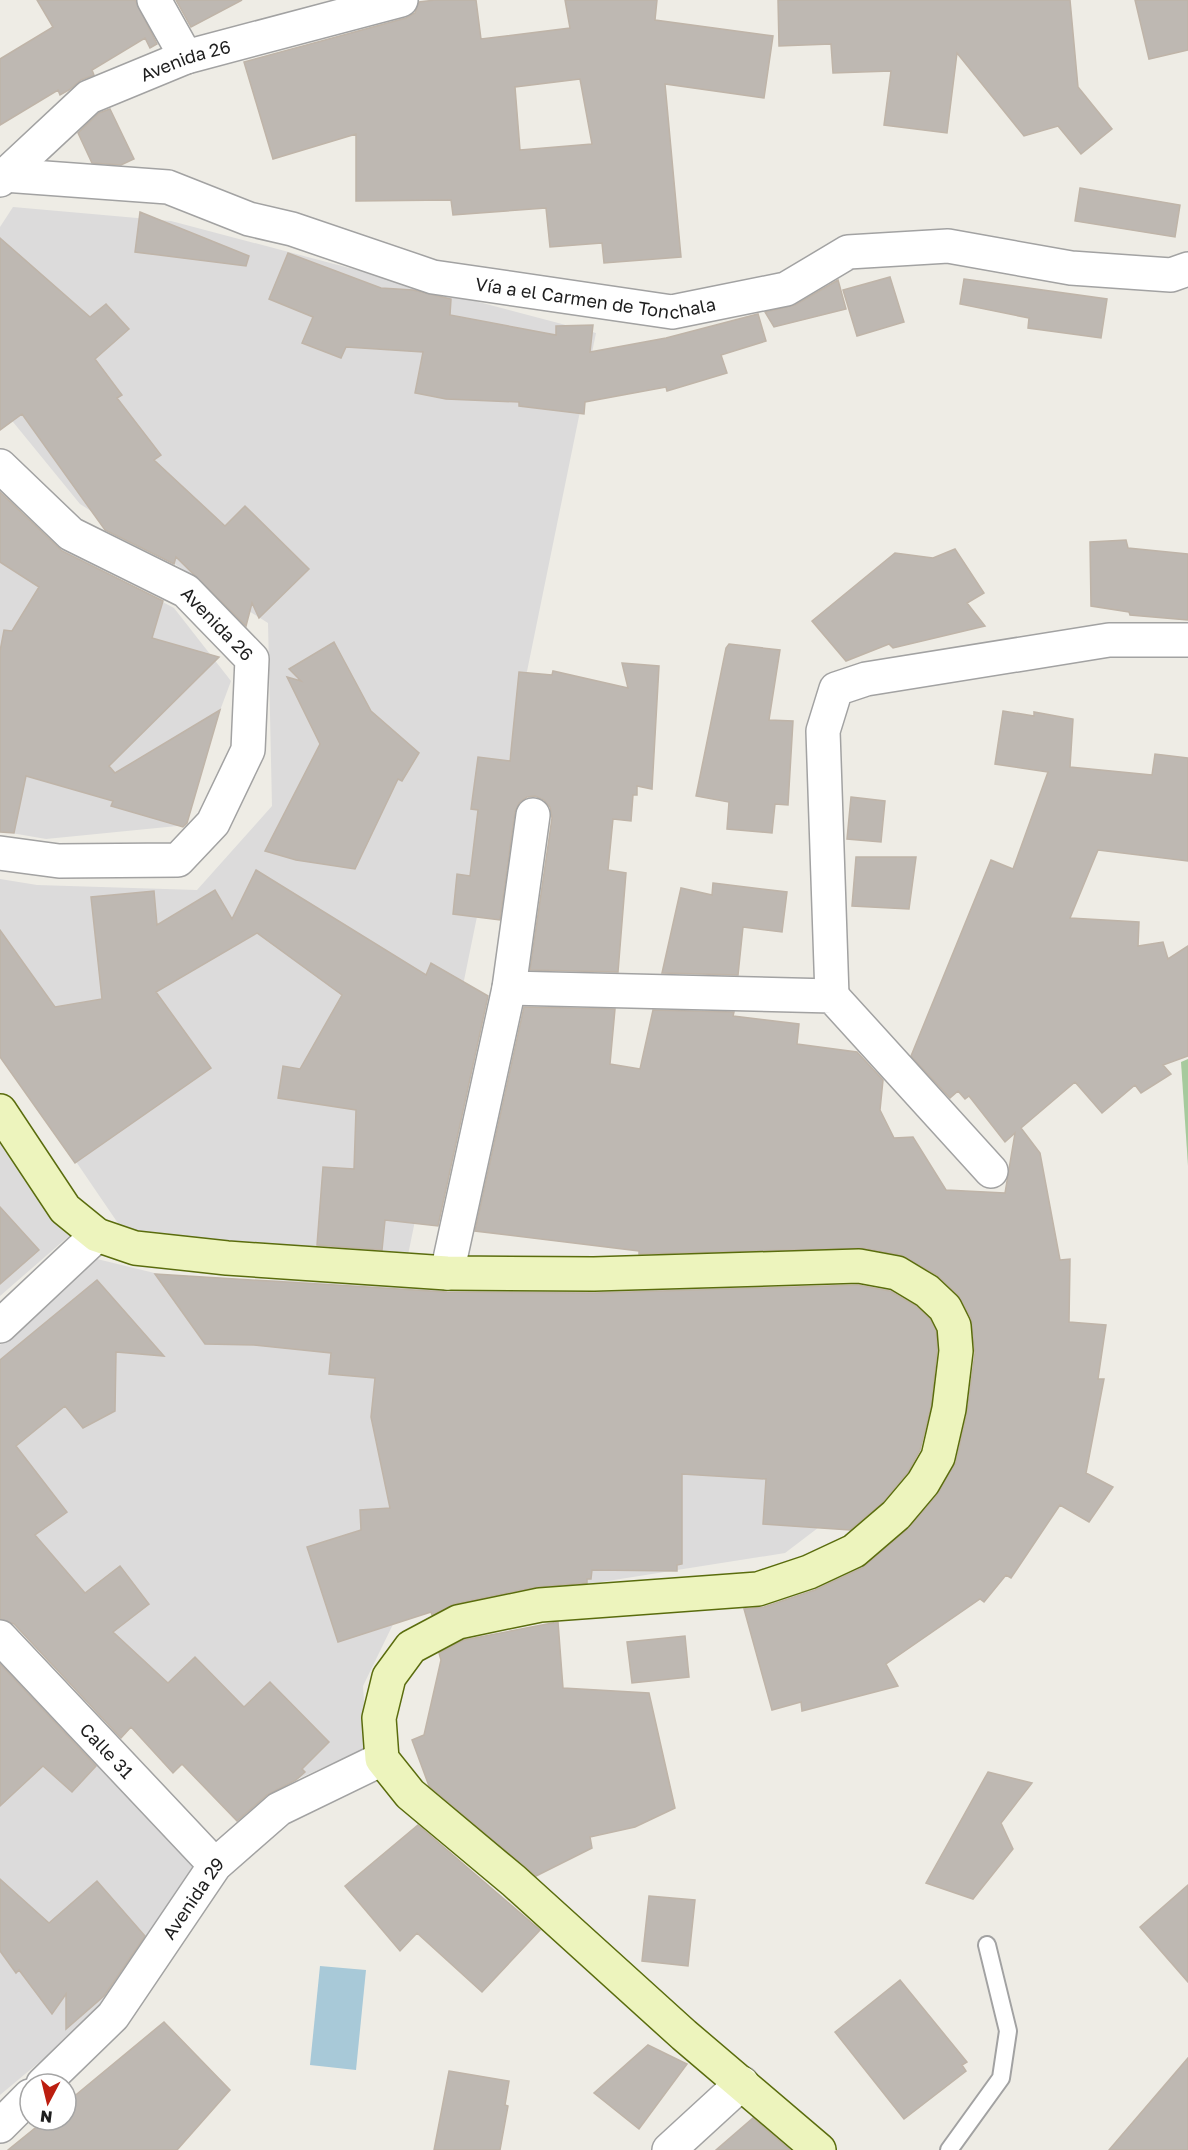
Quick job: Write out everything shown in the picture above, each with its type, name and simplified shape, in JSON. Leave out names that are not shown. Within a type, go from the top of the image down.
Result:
[{"type":"main road","points":[[0,1112],[65,1209],[97,1235],[135,1248],[227,1258],[447,1273],[594,1274],[817,1265],[859,1266],[897,1273],[927,1291],[945,1308],[954,1326],[956,1351],[949,1409],[938,1457],[923,1483],[896,1515],[854,1551],[809,1572],[758,1589],[540,1605],[458,1622],[411,1647],[389,1677],[379,1718],[382,1759],[410,1794],[514,1881],[684,2036],[819,2150]]},
{"type":"street","points":[[154,0],[186,57]]},
{"type":"street","name":"Avenida 26","points":[[1,176],[89,97],[186,57],[401,0]]},
{"type":"street","name":"Vía a el Carmen de Tonchala","points":[[1,176],[168,187],[249,219],[292,229],[433,277],[672,312],[786,289],[848,252],[948,246],[1071,268],[1171,275],[1188,269]]},
{"type":"street","name":"Avenida 26","points":[[0,466],[71,534],[186,591],[252,659],[248,750],[213,823],[178,860],[59,861],[0,853]]},
{"type":"street","points":[[991,1171],[832,996],[823,731],[836,689],[866,679],[1109,640],[1188,640]]},
{"type":"street","points":[[447,1273],[509,988],[533,815]]},
{"type":"street","points":[[509,988],[832,996]]},
{"type":"street","points":[[0,1326],[97,1235]]},
{"type":"street","name":"Calle 31","points":[[0,1637],[215,1865]]},
{"type":"street","name":"Avenida 29","points":[[55,2072],[113,2016],[215,1865],[279,1809],[382,1759]]},
{"type":"street","points":[[669,2150],[742,2083]]},
{"type":"street","points":[[0,2126],[18,2108]]},
{"type":"lane","points":[[950,2150],[1001,2078],[1008,2031],[987,1946]]},
{"type":"shaded area","points":[[13,207],[171,221],[596,333],[408,1255],[126,1235],[0,1050],[0,879],[37,885],[197,890],[272,806],[268,623],[80,504],[0,406],[0,227]]},
{"type":"shaded area","points":[[0,497],[46,540],[174,608],[231,681],[177,826],[46,839],[0,831]]},
{"type":"shaded area","points":[[0,1130],[70,1235],[0,1296]]},
{"type":"shaded area","points":[[97,1259],[179,1279],[893,1289],[939,1344],[906,1461],[785,1553],[398,1614],[363,1686],[367,1748],[228,1810],[0,1582],[0,1345]]},
{"type":"shaded area","points":[[0,1636],[213,1854],[91,2019],[28,2072],[18,2072],[18,2080],[0,2095]]},
{"type":"green space","points":[[1188,1059],[1188,1166],[1181,1062]]},
{"type":"water","points":[[320,1966],[366,1970],[356,2070],[310,2065]]},
{"type":"building","points":[[37,0],[135,0],[157,44],[150,48],[145,38],[92,70],[94,75],[81,80],[69,90],[60,95],[58,90],[0,125],[0,59],[53,27]]},
{"type":"building","points":[[176,0],[242,0],[191,27]]},
{"type":"building","points":[[476,0],[481,39],[570,28],[565,0],[657,0],[655,20],[773,36],[764,98],[665,84],[681,257],[604,263],[602,243],[550,247],[546,208],[453,215],[451,200],[356,201],[356,134],[273,159],[244,62],[406,18],[415,13],[419,2]],"holes":[[[580,79],[592,144],[520,150],[515,87]]]},
{"type":"building","points":[[778,0],[1070,0],[1078,87],[1112,129],[1081,154],[1058,126],[1024,136],[957,53],[947,133],[884,125],[891,71],[833,73],[831,44],[779,46]]},
{"type":"building","points":[[1135,0],[1188,0],[1188,50],[1149,59]]},
{"type":"building","points":[[110,109],[134,159],[121,165],[92,163],[78,133],[99,113]]},
{"type":"building","points":[[1080,188],[1180,205],[1175,237],[1075,221]]},
{"type":"building","points":[[140,212],[249,256],[246,266],[135,252]]},
{"type":"building","points":[[0,238],[90,317],[106,304],[129,329],[95,359],[122,395],[117,398],[161,455],[154,460],[225,526],[245,506],[309,569],[259,618],[252,603],[246,626],[176,557],[174,564],[105,530],[22,414],[0,430]]},
{"type":"building","points":[[288,253],[381,288],[413,290],[451,299],[450,315],[556,335],[556,326],[593,325],[590,352],[666,338],[758,314],[766,341],[721,355],[727,373],[667,391],[666,387],[585,402],[584,414],[519,406],[519,402],[446,399],[415,393],[423,352],[346,347],[341,358],[302,343],[313,317],[269,299]]},
{"type":"building","points":[[890,277],[904,322],[857,336],[843,290]]},
{"type":"building","points":[[964,279],[1107,299],[1101,338],[1028,328],[1029,318],[960,304]]},
{"type":"building","points":[[838,280],[846,309],[774,327],[765,312],[795,305]]},
{"type":"building","points":[[0,492],[62,551],[163,601],[152,638],[219,657],[109,766],[115,773],[220,710],[187,823],[183,827],[111,806],[113,801],[26,776],[14,833],[0,832],[0,651],[4,630],[12,631],[39,587],[0,562]]},
{"type":"building","points":[[1126,540],[1128,548],[1188,554],[1188,620],[1130,615],[1129,612],[1091,606],[1090,542]]},
{"type":"building","points":[[955,549],[984,593],[967,603],[985,626],[893,648],[889,644],[846,661],[812,621],[895,553],[933,558]]},
{"type":"building","points":[[334,642],[371,711],[419,753],[402,781],[398,779],[355,869],[296,860],[265,851],[320,744],[287,677],[301,681],[289,669]]},
{"type":"building","points":[[729,644],[780,650],[769,720],[793,721],[788,805],[775,804],[772,833],[727,829],[729,802],[696,796],[726,648]]},
{"type":"building","points":[[622,663],[659,666],[652,789],[637,786],[637,795],[633,795],[631,821],[613,819],[608,870],[626,873],[618,972],[530,970],[552,818],[550,807],[544,800],[535,796],[527,797],[519,803],[515,812],[500,920],[453,914],[457,874],[470,876],[478,810],[471,809],[478,757],[510,761],[519,672],[552,675],[553,671],[628,688]]},
{"type":"building","points":[[1003,711],[1034,716],[1034,712],[1073,719],[1070,767],[1152,775],[1155,754],[1188,758],[1188,861],[1098,850],[1070,918],[1139,922],[1138,946],[1163,942],[1168,959],[1188,946],[1188,1056],[1163,1065],[1171,1074],[1141,1093],[1135,1085],[1102,1113],[1075,1082],[1021,1128],[1040,1153],[1060,1260],[1070,1259],[1069,1322],[1106,1325],[1098,1379],[1104,1379],[1086,1473],[1113,1487],[1089,1522],[1060,1505],[1011,1578],[1006,1575],[984,1602],[980,1599],[886,1664],[898,1686],[802,1711],[801,1702],[772,1710],[744,1609],[764,1607],[815,1590],[862,1568],[908,1529],[937,1495],[956,1462],[967,1413],[975,1353],[971,1318],[958,1295],[937,1275],[901,1255],[862,1248],[639,1254],[639,1251],[475,1231],[524,1007],[615,1009],[610,1064],[640,1069],[653,1010],[734,1012],[733,1016],[799,1024],[797,1044],[857,1052],[883,1080],[880,1110],[894,1138],[913,1137],[946,1190],[1005,1193],[1015,1133],[1005,1142],[969,1096],[965,1099],[958,1091],[950,1098],[911,1056],[991,860],[1013,869],[1048,772],[995,764]]},
{"type":"building","points":[[851,797],[885,801],[881,842],[847,839]]},
{"type":"building","points":[[856,857],[916,857],[909,909],[852,906]]},
{"type":"building","points":[[256,870],[426,975],[431,963],[488,996],[438,1226],[385,1220],[382,1250],[317,1245],[323,1167],[354,1169],[356,1110],[278,1098],[283,1066],[300,1069],[342,995],[257,933],[156,992],[211,1068],[75,1163],[0,1057],[0,930],[55,1007],[102,999],[91,897],[154,891],[157,925],[215,890],[232,919]]},
{"type":"building","points":[[713,883],[787,892],[782,932],[743,927],[738,975],[662,973],[681,888],[712,895]]},
{"type":"building","points":[[0,1207],[39,1250],[0,1284]]},
{"type":"building","points":[[155,1274],[447,1292],[595,1293],[858,1285],[890,1291],[916,1306],[930,1319],[936,1331],[937,1351],[931,1406],[920,1450],[908,1472],[883,1502],[850,1530],[763,1524],[766,1479],[682,1474],[682,1564],[677,1565],[677,1571],[592,1570],[591,1579],[587,1579],[587,1583],[536,1587],[454,1604],[432,1615],[431,1612],[338,1642],[307,1547],[361,1530],[360,1510],[390,1508],[371,1417],[375,1378],[329,1374],[331,1353],[254,1345],[205,1344]]},
{"type":"building","points":[[97,1280],[164,1356],[116,1352],[115,1411],[83,1428],[65,1406],[16,1446],[67,1512],[35,1535],[85,1593],[120,1566],[149,1604],[113,1632],[168,1683],[195,1657],[244,1707],[270,1682],[329,1742],[302,1769],[305,1772],[296,1780],[267,1795],[237,1821],[182,1764],[173,1773],[131,1727],[121,1738],[14,1624],[0,1619],[0,1360]]},
{"type":"building","points":[[558,1622],[563,1688],[649,1693],[675,1808],[635,1827],[590,1837],[592,1848],[536,1876],[429,1786],[412,1740],[424,1735],[441,1660],[439,1653],[464,1640]]},
{"type":"building","points":[[685,1636],[689,1677],[632,1683],[627,1642]]},
{"type":"building","points":[[0,1664],[96,1766],[72,1792],[43,1766],[0,1806]]},
{"type":"building","points":[[988,1772],[1032,1783],[1001,1823],[1013,1849],[973,1899],[926,1883]]},
{"type":"building","points":[[418,1825],[540,1930],[482,1992],[417,1933],[400,1951],[345,1886]]},
{"type":"building","points":[[0,1879],[49,1923],[97,1881],[145,1936],[104,1996],[66,2029],[66,1994],[52,2014],[19,1970],[16,1973],[0,1951]]},
{"type":"building","points":[[1188,1885],[1188,1982],[1140,1927]]},
{"type":"building","points":[[649,1896],[695,1900],[688,1966],[642,1961]]},
{"type":"building","points":[[900,1980],[967,2062],[962,2065],[966,2071],[904,2119],[835,2032]]},
{"type":"building","points":[[164,2022],[230,2090],[177,2150],[8,2150],[30,2132],[78,2132],[78,2093]]},
{"type":"building","points":[[648,2045],[687,2064],[639,2129],[594,2093]]},
{"type":"building","points":[[1188,2058],[1188,2150],[1109,2150]]},
{"type":"building","points":[[449,2071],[509,2081],[505,2105],[508,2106],[500,2150],[434,2150]]},
{"type":"building","points":[[753,2118],[790,2150],[716,2150]]}]
